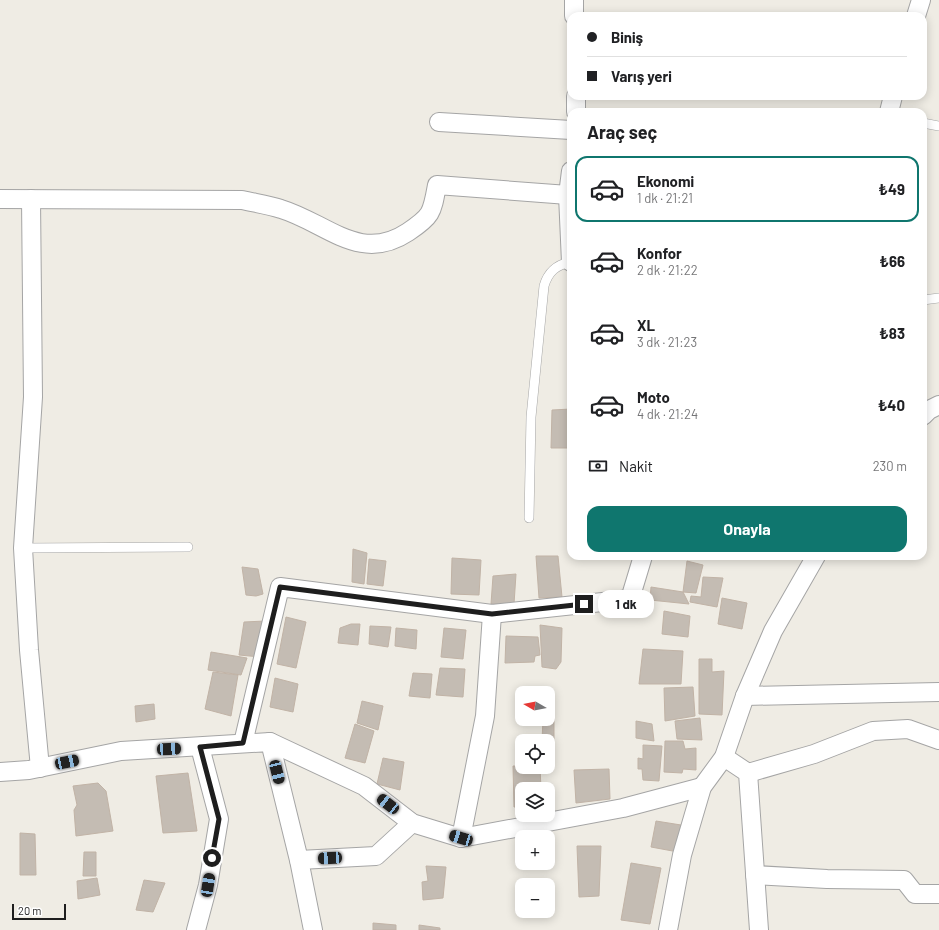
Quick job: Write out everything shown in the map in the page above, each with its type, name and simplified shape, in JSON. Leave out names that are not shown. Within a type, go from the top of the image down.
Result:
[{"type":"street","points":[[574,0],[574,12]]},
{"type":"street","points":[[917,12],[921,0]]},
{"type":"street","points":[[439,122],[567,130]]},
{"type":"street","points":[[0,199],[242,200],[281,208],[314,222],[348,240],[367,245],[392,241],[424,221],[433,207],[437,185],[567,195]]},
{"type":"street","points":[[31,199],[33,397],[23,548],[29,650],[40,768]]},
{"type":"street","points":[[243,743],[280,587],[492,614],[630,599],[642,560]]},
{"type":"street","points":[[668,930],[682,855],[702,787],[724,757],[745,696],[773,631],[814,560]]},
{"type":"street","points":[[461,838],[485,716],[492,614]]},
{"type":"street","points":[[745,696],[939,692]]},
{"type":"street","points":[[724,757],[748,773],[814,754],[873,731],[908,729],[939,740]]},
{"type":"street","points":[[0,772],[40,768],[121,751],[270,742],[364,786],[412,823],[461,838],[623,808],[702,787]]},
{"type":"street","points":[[270,742],[299,860],[313,930]]},
{"type":"street","points":[[196,930],[208,885],[219,819],[200,747]]},
{"type":"street","points":[[748,773],[759,930]]},
{"type":"street","points":[[299,860],[376,856],[412,823]]},
{"type":"street","points":[[755,874],[827,879],[904,880],[915,894],[939,894]]},
{"type":"lane","points":[[927,124],[939,126]]},
{"type":"lane","points":[[529,518],[531,417],[544,286],[553,269],[567,263]]},
{"type":"lane","points":[[927,300],[939,298]]},
{"type":"lane","points":[[23,548],[188,547]]},
{"type":"building","points":[[567,409],[567,448],[551,448],[552,410]]},
{"type":"building","points":[[353,549],[367,553],[364,584],[352,582]]},
{"type":"building","points":[[536,556],[558,556],[562,597],[539,598]]},
{"type":"building","points":[[452,558],[481,560],[479,595],[451,594]]},
{"type":"building","points":[[369,559],[386,561],[383,586],[367,584]]},
{"type":"building","points":[[687,561],[703,565],[696,593],[683,592]]},
{"type":"building","points":[[242,567],[258,569],[263,594],[256,596],[246,595]]},
{"type":"building","points":[[516,574],[514,604],[491,604],[493,576]]},
{"type":"building","points":[[703,577],[723,578],[717,607],[690,602],[691,596],[701,597]]},
{"type":"building","points":[[651,587],[683,592],[689,604],[650,600]]},
{"type":"building","points":[[722,598],[747,603],[742,629],[718,624]]},
{"type":"building","points":[[664,611],[690,616],[688,637],[662,634]]},
{"type":"building","points":[[286,617],[306,622],[296,668],[277,664]]},
{"type":"building","points":[[265,621],[260,657],[239,655],[244,622]]},
{"type":"building","points":[[351,624],[360,624],[358,645],[338,643],[340,628]]},
{"type":"building","points":[[540,625],[562,628],[561,662],[556,669],[542,667]]},
{"type":"building","points":[[370,626],[391,627],[388,647],[369,644]]},
{"type":"building","points":[[396,628],[417,630],[416,649],[395,646]]},
{"type":"building","points":[[444,628],[466,630],[463,659],[441,657]]},
{"type":"building","points":[[506,636],[538,637],[540,655],[535,656],[534,662],[505,663]]},
{"type":"building","points":[[643,649],[683,651],[681,684],[639,684]]},
{"type":"building","points":[[211,652],[247,658],[241,675],[208,670]]},
{"type":"building","points":[[699,659],[712,659],[712,672],[724,671],[722,715],[699,714]]},
{"type":"building","points":[[440,668],[465,669],[463,697],[436,695]]},
{"type":"building","points":[[213,672],[238,675],[231,716],[205,709]]},
{"type":"building","points":[[413,673],[432,674],[430,698],[409,696]]},
{"type":"building","points":[[275,678],[298,684],[293,712],[270,707]]},
{"type":"building","points":[[693,687],[695,716],[665,721],[664,688]]},
{"type":"building","points":[[362,701],[383,706],[378,730],[357,723]]},
{"type":"building","points":[[154,704],[155,719],[136,722],[135,706]]},
{"type":"building","points":[[700,718],[702,740],[677,739],[675,721]]},
{"type":"building","points":[[636,721],[652,724],[654,741],[636,738]]},
{"type":"building","points":[[355,724],[374,731],[365,763],[345,758]]},
{"type":"building","points":[[543,726],[554,726],[554,734],[542,734]]},
{"type":"building","points":[[665,741],[683,741],[685,749],[696,748],[696,770],[683,769],[682,773],[664,772]]},
{"type":"building","points":[[643,745],[662,746],[659,781],[643,780],[642,769],[638,769],[638,758],[643,759]]},
{"type":"building","points":[[383,758],[404,762],[400,790],[377,784]]},
{"type":"building","points":[[513,766],[515,766],[515,774],[540,774],[541,782],[515,782],[514,807]]},
{"type":"building","points":[[609,769],[610,799],[576,803],[574,770]]},
{"type":"building","points":[[188,773],[197,831],[163,833],[156,776]]},
{"type":"building","points":[[98,783],[106,791],[113,831],[76,836],[74,810],[77,805],[73,786]]},
{"type":"building","points":[[656,821],[681,825],[678,852],[651,847]]},
{"type":"building","points":[[20,833],[35,834],[36,875],[20,875]]},
{"type":"building","points":[[577,846],[601,846],[599,896],[579,897]]},
{"type":"building","points":[[84,852],[96,852],[96,876],[83,876]]},
{"type":"building","points":[[631,863],[661,868],[650,924],[621,920]]},
{"type":"building","points":[[426,866],[446,867],[443,898],[423,900],[422,882],[428,881]]},
{"type":"building","points":[[97,878],[100,895],[78,899],[77,881]]},
{"type":"building","points":[[144,880],[165,883],[153,912],[136,910]]},
{"type":"building","points":[[373,923],[396,925],[396,930],[373,930]]},
{"type":"building","points":[[419,925],[440,928],[440,930],[419,930]]},
{"type":"route","points":[[212,858],[219,819],[200,747],[243,743],[280,587],[492,614],[584,604]]}]
